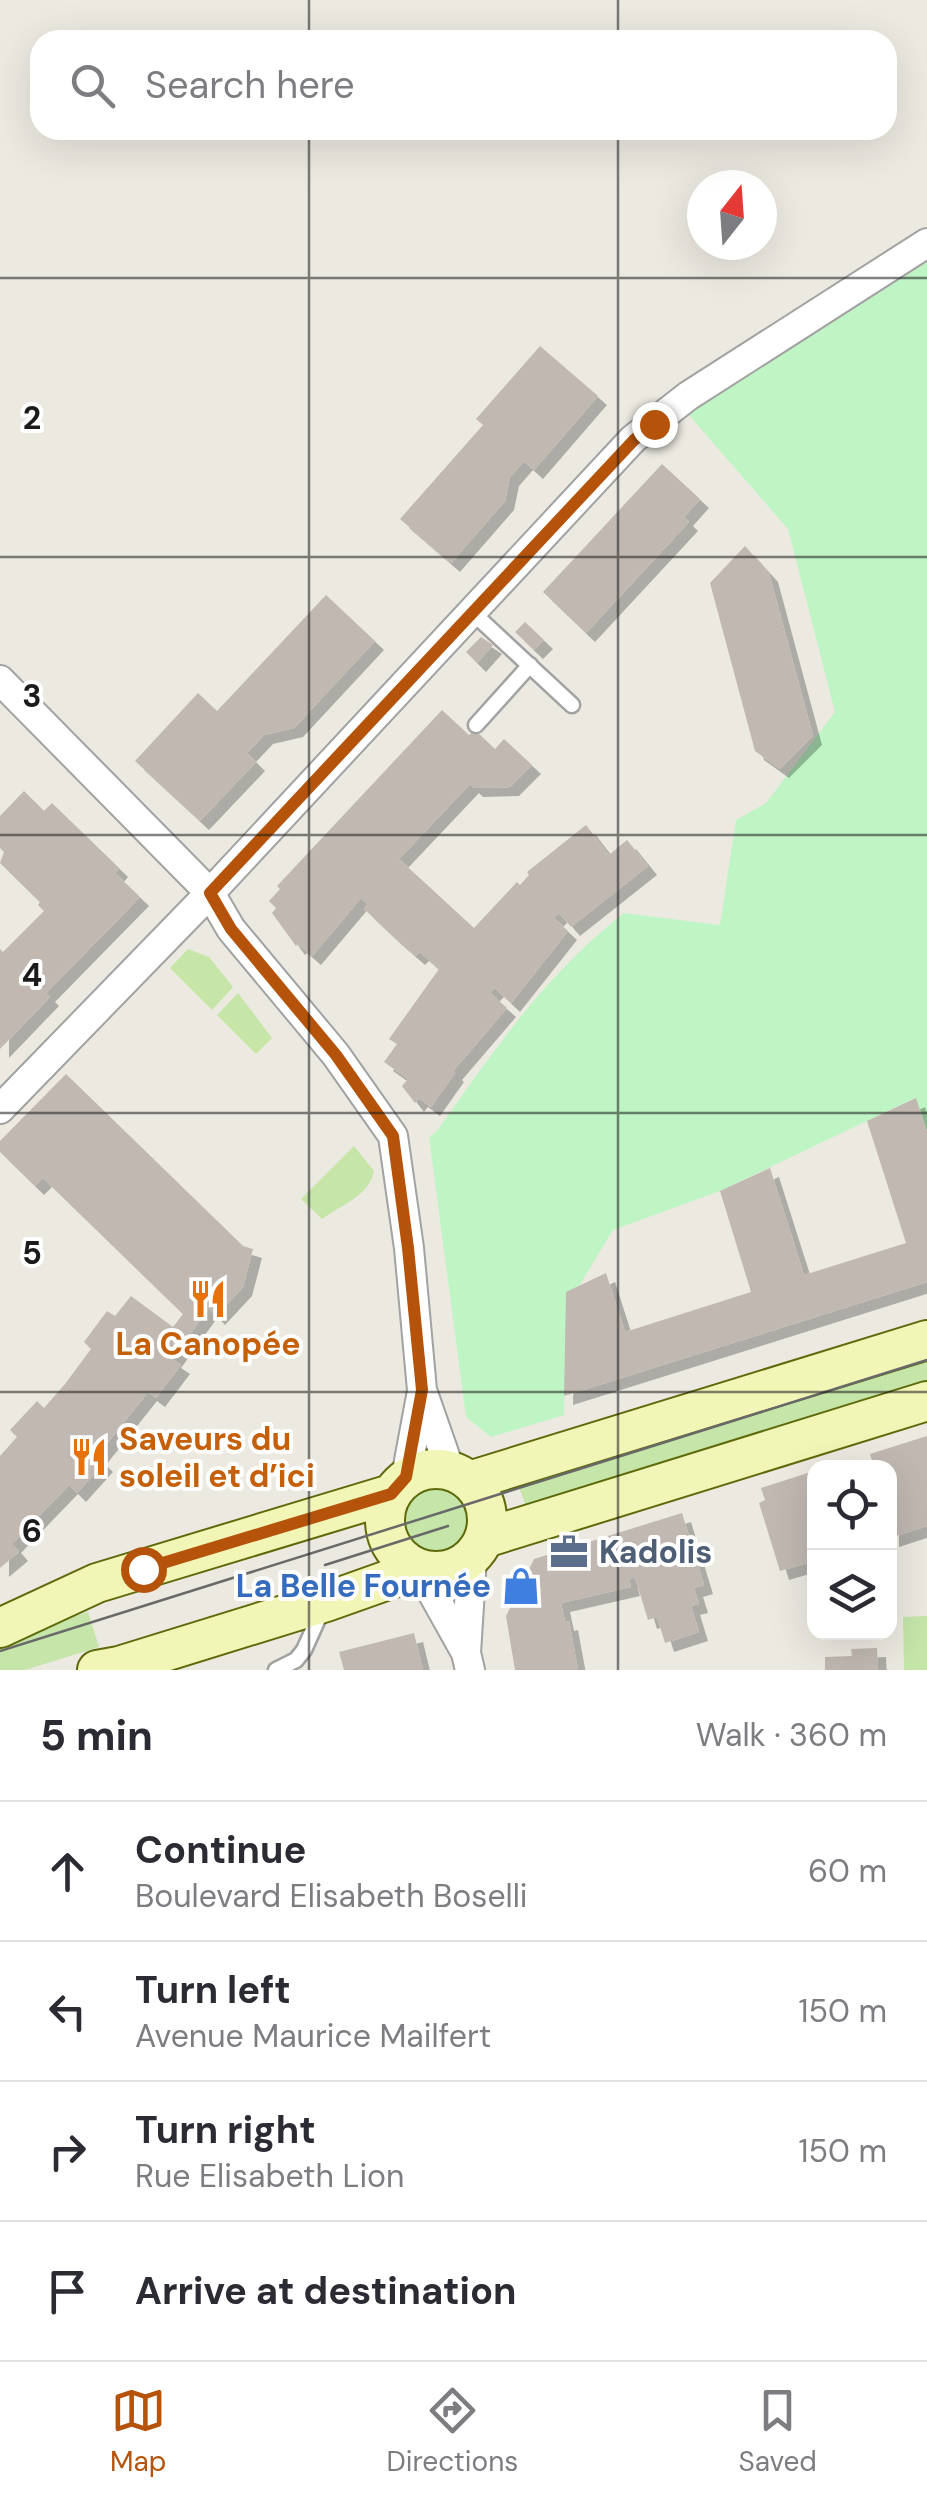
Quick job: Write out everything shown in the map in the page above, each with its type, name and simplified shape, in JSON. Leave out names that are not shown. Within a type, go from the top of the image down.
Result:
[{"type":"street","points":[[0,1109],[210,893],[634,440],[688,396],[927,243]]},
{"type":"street","points":[[0,680],[210,893],[231,929],[336,1055],[393,1136],[422,1390],[460,1476],[483,1499],[487,1513],[478,1548],[468,1662]]},
{"type":"street","points":[[0,1628],[97,1583],[398,1486],[428,1469],[460,1476],[927,1340]]},
{"type":"street","points":[[422,1390],[398,1486],[384,1516],[390,1544],[400,1557],[419,1569],[468,1662]]},
{"type":"street","points":[[97,1670],[326,1602],[419,1569],[450,1570],[478,1548],[927,1401]]},
{"type":"lane","points":[[472,612],[572,705]]},
{"type":"lane","points":[[476,725],[530,666]]},
{"type":"lane","points":[[276,1670],[296,1660],[304,1650],[326,1602]]},
{"type":"green space","points":[[927,262],[927,1132],[915,1098],[720,1191],[613,1230],[579,1286],[566,1293],[564,1415],[491,1437],[466,1417],[429,1137],[545,988],[624,913],[720,925],[736,820],[766,803],[835,712],[788,529],[688,414]]},
{"type":"green space","points":[[188,949],[209,957],[233,987],[212,1010],[170,968]]},
{"type":"green space","points":[[238,993],[272,1038],[256,1054],[217,1015]]},
{"type":"green space","points":[[354,1146],[374,1171],[371,1180],[353,1199],[322,1219],[301,1199]]},
{"type":"green space","points":[[927,1349],[927,1387],[528,1513],[516,1478]]},
{"type":"green space","points":[[436,1489],[459,1499],[469,1522],[459,1545],[436,1555],[413,1545],[403,1522],[413,1499]]},
{"type":"green space","points":[[88,1612],[99,1647],[25,1670],[0,1670],[0,1640]]},
{"type":"green space","points":[[927,1616],[927,1670],[904,1670],[903,1617]]},
{"type":"building","points":[[540,346],[598,396],[534,470],[524,461],[510,477],[505,501],[451,563],[400,519],[483,425],[476,419]]},
{"type":"building","points":[[662,464],[700,499],[684,517],[689,522],[586,633],[543,592]]},
{"type":"building","points":[[745,546],[769,573],[813,736],[780,769],[755,751],[710,583]]},
{"type":"building","points":[[326,595],[375,641],[294,728],[264,735],[247,753],[256,762],[200,821],[135,761],[198,693],[217,711]]},
{"type":"building","points":[[525,622],[544,640],[534,650],[515,632]]},
{"type":"building","points":[[481,637],[493,645],[477,663],[466,652]]},
{"type":"building","points":[[442,710],[469,735],[475,730],[495,749],[504,739],[532,765],[510,787],[474,788],[470,784],[399,859],[474,928],[517,882],[520,885],[529,875],[527,872],[586,825],[609,855],[627,840],[648,866],[571,927],[559,913],[554,918],[568,931],[511,1003],[495,988],[490,993],[507,1008],[453,1071],[431,1107],[419,1098],[415,1103],[402,1086],[408,1079],[384,1062],[397,1044],[389,1039],[439,969],[394,937],[364,909],[368,904],[361,898],[312,956],[296,946],[272,913],[276,908],[269,901],[280,889],[277,886]]},
{"type":"building","points":[[24,791],[44,811],[52,803],[119,868],[115,873],[140,897],[46,993],[50,997],[0,1049],[0,949],[3,952],[44,911],[38,905],[40,902],[0,863],[4,852],[0,848],[0,816]]},
{"type":"building","points":[[66,1074],[243,1246],[253,1249],[243,1287],[216,1316],[209,1308],[172,1359],[181,1365],[156,1398],[148,1392],[97,1456],[104,1463],[77,1493],[69,1485],[12,1544],[19,1552],[0,1568],[0,1456],[17,1437],[10,1430],[37,1401],[44,1408],[65,1384],[91,1349],[84,1342],[107,1311],[115,1316],[131,1296],[173,1327],[183,1314],[43,1178],[35,1186],[0,1152],[0,1141]]},
{"type":"building","points":[[916,1098],[927,1132],[927,1282],[564,1396],[566,1292],[606,1273],[625,1332],[751,1292],[720,1191],[770,1168],[804,1275],[906,1243],[867,1121]]},
{"type":"building","points":[[927,1436],[927,1526],[897,1536],[897,1460],[872,1460],[870,1454]]},
{"type":"building","points":[[807,1473],[807,1563],[780,1571],[759,1503],[765,1500],[761,1488]]},
{"type":"building","points":[[682,1513],[704,1585],[694,1588],[699,1604],[691,1606],[699,1632],[665,1643],[657,1617],[648,1620],[635,1577],[629,1579],[631,1587],[561,1603],[565,1622],[569,1621],[578,1670],[515,1670],[506,1616],[534,1559]]},
{"type":"building","points":[[414,1633],[423,1670],[344,1670],[339,1652]]},
{"type":"building","points":[[877,1648],[878,1670],[825,1670],[825,1657],[852,1656],[851,1649]]},
{"type":"tram line","points":[[0,1651],[927,1360]]},
{"type":"tram line","points":[[325,1565],[448,1526]]},
{"type":"place","name":"La Canopée","points":[[208,1299]]},
{"type":"place","name":"Saveurs du soleil et d’ici","points":[[89,1457]]},
{"type":"place","name":"Kadolis","points":[[569,1552]]},
{"type":"place","name":"La Belle Fournée","points":[[521,1586]]},
{"type":"route","points":[[143,1569],[391,1494],[406,1477],[422,1390],[393,1136],[336,1055],[231,929],[210,893],[634,440],[654,424]]}]
